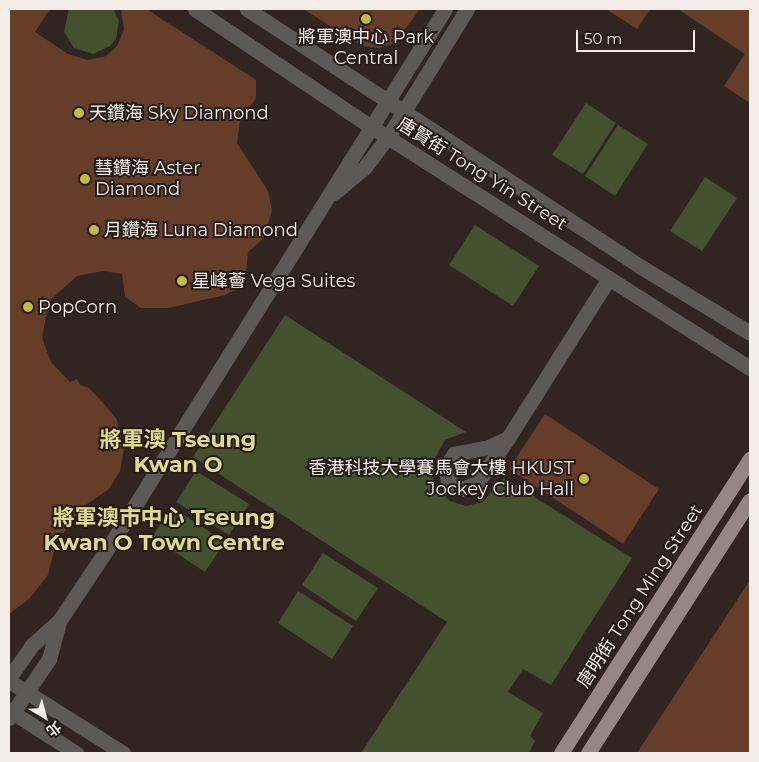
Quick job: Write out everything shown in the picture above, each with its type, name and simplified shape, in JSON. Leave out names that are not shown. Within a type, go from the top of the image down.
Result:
[{"type":"main road","name":"唐明街 Tong Ming Street","points":[[561,753],[750,459]]},
{"type":"main road","points":[[588,753],[750,500]]},
{"type":"street","name":"唐賢街 Tong Yin Street","points":[[195,9],[370,126],[750,368]]},
{"type":"street","name":"唐賢街 Tong Yin Street","points":[[247,9],[750,334]]},
{"type":"street","points":[[123,753],[9,680],[31,646],[59,621],[329,198],[370,126],[445,9]]},
{"type":"street","points":[[329,198],[365,167],[388,137],[467,9]]},
{"type":"street","points":[[508,438],[609,278]]},
{"type":"street","points":[[59,621],[49,659],[10,713],[76,753]]},
{"type":"green space","points":[[69,9],[113,9],[119,21],[116,39],[110,46],[93,54],[74,48],[64,32]]},
{"type":"green space","points":[[586,103],[616,123],[583,174],[552,155]]},
{"type":"green space","points":[[618,125],[648,144],[615,196],[585,176]]},
{"type":"green space","points":[[705,177],[737,198],[702,251],[670,231]]},
{"type":"green space","points":[[475,225],[539,266],[513,306],[449,265]]},
{"type":"green space","points":[[285,315],[466,432],[445,440],[431,465],[434,485],[450,501],[466,506],[483,502],[504,478],[632,558],[551,685],[523,669],[508,692],[543,713],[530,736],[535,741],[529,753],[361,753],[447,622],[193,457]]},
{"type":"green space","points":[[196,471],[249,504],[229,535],[176,502]]},
{"type":"green space","points":[[172,507],[225,542],[205,572],[152,537]]},
{"type":"green space","points":[[323,553],[378,588],[356,621],[302,585]]},
{"type":"green space","points":[[298,591],[353,626],[332,659],[278,623]]},
{"type":"building","name":"PopCorn","points":[[9,9],[50,9],[35,32],[68,54],[88,60],[106,56],[117,46],[124,29],[121,9],[148,10],[256,80],[256,98],[240,121],[237,143],[268,191],[272,210],[264,238],[248,252],[246,273],[234,290],[225,295],[168,308],[141,308],[125,297],[122,274],[103,271],[77,276],[49,301],[42,338],[51,362],[70,382],[77,379],[80,385],[89,388],[105,405],[117,420],[124,448],[120,471],[109,489],[84,506],[56,543],[48,575],[29,599],[9,614]]},
{"type":"building","name":"將軍澳中心 Park Central","points":[[303,9],[420,9],[395,43],[379,48],[362,46]]},
{"type":"building","points":[[606,9],[650,9],[637,29]]},
{"type":"building","points":[[678,9],[750,9],[750,103],[724,86],[745,54]]},
{"type":"building","name":"香港科技大學賽馬會大樓 HKUST Jockey Club Hall","points":[[545,414],[659,489],[623,544],[509,469]]},
{"type":"building","points":[[750,580],[750,753],[637,753]]},
{"type":"place","name":"將軍澳中心 Park Central","points":[[366,19]]},
{"type":"place","name":"天鑽海 Sky Diamond","points":[[79,113]]},
{"type":"place","name":"彗鑽海 Aster Diamond","points":[[85,179]]},
{"type":"place","name":"月鑽海 Luna Diamond","points":[[94,230]]},
{"type":"place","name":"星峰薈 Vega Suites","points":[[182,281]]},
{"type":"place","name":"PopCorn","points":[[28,307]]},
{"type":"place","name":"香港科技大學賽馬會大樓 HKUST Jockey Club Hall","points":[[584,479]]},
{"type":"district","name":"將軍澳 Tseung Kwan O","points":[[178,452]]},
{"type":"district","name":"將軍澳市中心 Tseung Kwan O Town Centre","points":[[164,530]]}]
